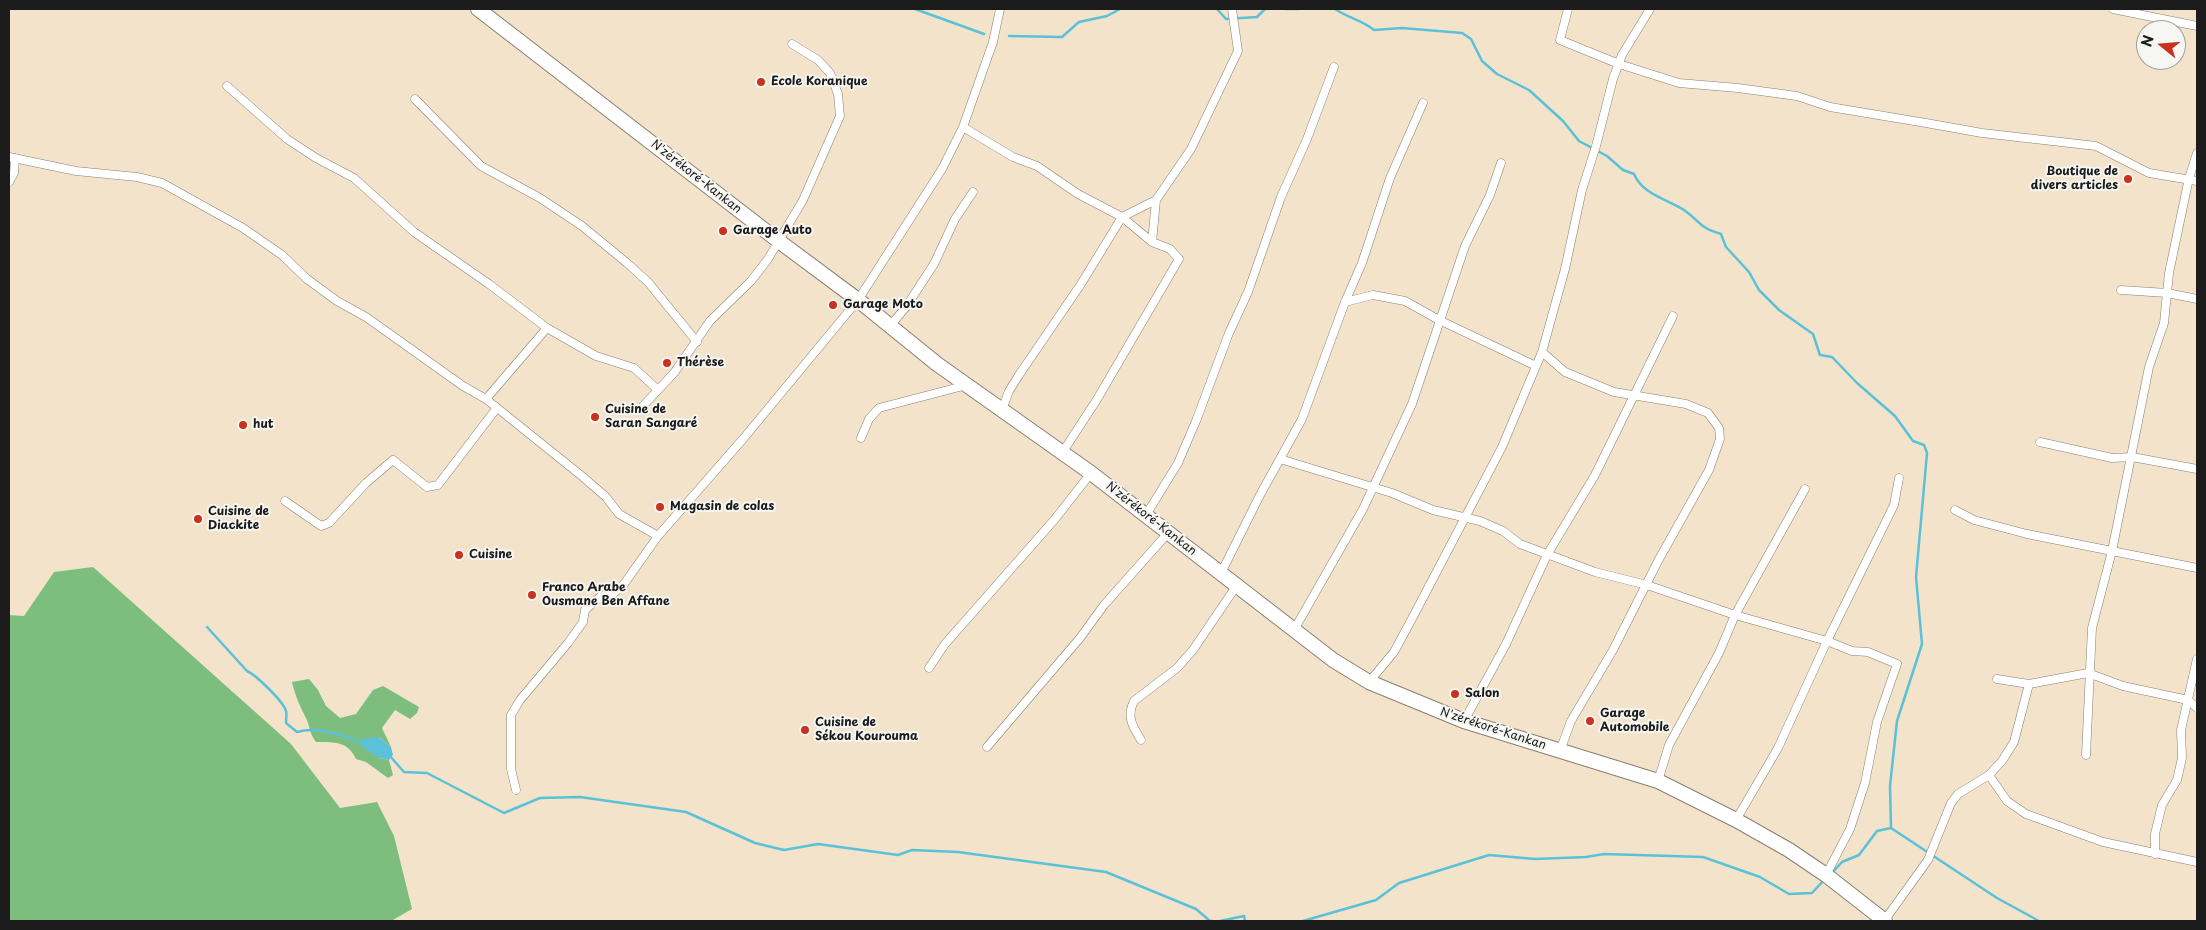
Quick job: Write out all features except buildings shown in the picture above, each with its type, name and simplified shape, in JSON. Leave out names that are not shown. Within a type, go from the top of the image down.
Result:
[{"type":"highway","name":"N'zérékoré-Kankan","points":[[478,9],[858,300],[889,326],[967,385],[1091,473],[1333,660],[1369,682],[1464,721],[1658,781],[1736,820],[1789,850],[1826,874],[1884,921]]},
{"type":"street","points":[[516,790],[510,768],[511,714],[520,700],[568,642],[582,622],[586,610],[600,597],[613,594],[624,584],[658,536],[754,426],[858,300],[942,169],[964,127],[993,42],[1000,9]]},
{"type":"street","points":[[1002,410],[1009,391],[1081,284],[1122,217],[1156,200],[1191,149],[1238,51],[1232,9]]},
{"type":"street","points":[[1568,9],[1560,40],[1619,64],[1679,83],[1797,96],[1830,107],[1926,124],[1982,133],[2096,146],[2149,173],[2193,180]]},
{"type":"street","points":[[1369,682],[1394,652],[1466,516],[1502,447],[1542,352],[1566,269],[1582,190],[1619,64],[1650,9]]},
{"type":"street","points":[[2113,9],[2197,26]]},
{"type":"street","points":[[641,408],[697,342],[710,321],[751,281],[780,242],[802,200],[840,116],[838,94],[830,73],[818,60],[792,44]]},
{"type":"street","points":[[1146,515],[1178,463],[1196,421],[1229,333],[1248,292],[1281,197],[1307,139],[1334,67]]},
{"type":"street","points":[[227,86],[288,139],[316,158],[354,178],[414,232],[489,284],[546,328],[596,356],[634,368],[658,390]]},
{"type":"street","points":[[415,99],[481,166],[540,198],[582,226],[627,263],[648,282],[697,342]]},
{"type":"street","points":[[1222,574],[1302,419],[1345,302],[1362,263],[1390,178],[1423,103]]},
{"type":"street","points":[[964,127],[1013,156],[1037,166],[1073,192],[1122,217],[1152,242],[1170,249],[1179,259],[1096,401],[1062,453]]},
{"type":"street","points":[[2086,754],[2088,673],[2092,628],[2112,551],[2150,367],[2164,323],[2167,292],[2193,180],[2197,153]]},
{"type":"street","points":[[9,182],[14,173],[12,158],[76,171],[137,176],[162,183],[243,228],[282,255],[307,279],[366,316],[463,386],[486,399],[606,497],[618,514],[658,536]]},
{"type":"street","points":[[1294,630],[1363,510],[1412,404],[1439,320],[1459,269],[1465,246],[1490,195],[1501,163]]},
{"type":"street","points":[[889,326],[906,307],[934,264],[955,219],[973,192]]},
{"type":"street","points":[[1152,242],[1156,200]]},
{"type":"street","points":[[2121,290],[2167,292],[2197,299]]},
{"type":"street","points":[[1345,302],[1373,295],[1405,301],[1439,320],[1536,366]]},
{"type":"street","points":[[1464,721],[1506,644],[1547,555],[1595,475],[1673,316]]},
{"type":"street","points":[[486,399],[546,328]]},
{"type":"street","points":[[1542,352],[1566,372],[1614,392],[1634,397],[1686,404],[1708,413],[1719,428],[1720,439],[1709,470],[1658,561],[1584,701],[1571,721],[1560,751]]},
{"type":"street","points":[[861,438],[869,419],[879,408],[967,385]]},
{"type":"street","points":[[285,501],[321,526],[329,523],[366,483],[393,460],[427,487],[438,485],[496,409]]},
{"type":"street","points":[[2040,442],[2112,458],[2132,457],[2197,469]]},
{"type":"street","points":[[1280,459],[1373,487],[1433,510],[1466,516],[1503,532],[1520,544],[1595,572],[1647,585],[1735,614],[1827,641],[1852,651],[1868,652],[1897,664],[1877,722],[1865,783],[1850,829],[1826,874]]},
{"type":"street","points":[[929,668],[946,644],[1055,519],[1091,473]]},
{"type":"street","points":[[1736,820],[1778,748],[1827,641],[1894,505],[1899,478]]},
{"type":"street","points":[[1658,781],[1669,745],[1719,653],[1735,614],[1805,489]]},
{"type":"street","points":[[1955,510],[1974,520],[2027,534],[2197,568]]},
{"type":"street","points":[[987,747],[1080,638],[1109,599],[1168,533]]},
{"type":"street","points":[[1141,740],[1130,720],[1130,709],[1134,701],[1170,674],[1188,656],[1237,585]]},
{"type":"street","points":[[2155,854],[2155,834],[2162,804],[2177,780],[2182,758],[2182,730],[2197,659]]},
{"type":"street","points":[[1997,679],[2029,684],[2088,673],[2123,686],[2188,700],[2197,708]]},
{"type":"street","points":[[1884,921],[1928,860],[1951,803],[1958,794],[1989,775],[2002,761],[2014,742],[2029,684]]},
{"type":"street","points":[[1989,775],[2007,801],[2026,814],[2103,842],[2197,862]]},
{"type":"green space","points":[[93,567],[291,744],[340,808],[377,802],[394,836],[412,909],[391,921],[9,921],[9,615],[24,616],[54,572]]},
{"type":"green space","points":[[309,679],[318,690],[326,706],[340,718],[356,714],[373,690],[383,686],[419,707],[417,713],[410,719],[395,710],[382,728],[391,747],[379,737],[379,758],[389,760],[393,775],[388,778],[366,762],[356,759],[353,753],[345,746],[316,742],[297,699],[292,682]]},
{"type":"water","points":[[379,737],[391,747],[393,755],[389,760],[379,758],[361,746],[362,739]]},
{"type":"waterway","points":[[915,9],[984,34]]},
{"type":"waterway","points":[[1009,36],[1062,37],[1079,22],[1107,16],[1120,9]]},
{"type":"waterway","points":[[1217,9],[1226,19],[1257,17],[1265,9]]},
{"type":"waterway","points":[[1286,9],[1298,9]]},
{"type":"waterway","points":[[1335,9],[1374,30],[1402,28],[1462,33],[1471,39],[1482,61],[1497,74],[1529,90],[1563,121],[1579,141],[1607,156],[1623,170],[1634,174],[1649,192],[1684,210],[1704,226],[1721,234],[1726,247],[1749,272],[1759,290],[1779,310],[1813,334],[1820,355],[1832,357],[1857,383],[1895,416],[1913,441],[1924,445],[1927,453],[1916,577],[1922,644],[1897,721],[1890,786],[1891,828]]},
{"type":"waterway","points":[[207,627],[247,671],[275,695],[286,711],[286,723],[297,732],[305,730],[322,731],[348,737],[363,744]]},
{"type":"waterway","points":[[389,755],[404,772],[427,773],[504,813],[540,798],[580,797],[686,812],[755,843],[784,850],[818,844],[898,855],[912,850],[958,852],[1106,872],[1196,909],[1210,921],[1213,921]]},
{"type":"waterway","points":[[1832,873],[1842,862],[1859,855],[1877,831],[1891,828],[1997,898],[2039,921]]},
{"type":"waterway","points":[[1303,921],[1376,900],[1399,883],[1489,855],[1535,859],[1586,857],[1604,854],[1703,857],[1760,877],[1789,894],[1812,893],[1824,880]]},
{"type":"waterway","points":[[1220,921],[1244,916],[1245,921]]},
{"type":"place","name":"Ecole Koranique","points":[[761,82]]},
{"type":"place","name":"Boutique de divers articles","points":[[2128,179]]},
{"type":"place","name":"Garage Auto","points":[[723,231]]},
{"type":"place","name":"Garage Moto","points":[[833,305]]},
{"type":"place","name":"Thérèse","points":[[667,363]]},
{"type":"place","name":"Cuisine de Saran Sangaré","points":[[595,417]]},
{"type":"place","name":"hut","points":[[243,425]]},
{"type":"place","name":"Magasin de colas","points":[[660,507]]},
{"type":"place","name":"Cuisine de Diackite","points":[[198,519]]},
{"type":"place","name":"Cuisine","points":[[459,555]]},
{"type":"place","name":"Franco Arabe Ousmane Ben Affane","points":[[532,595]]},
{"type":"place","name":"Salon","points":[[1455,694]]},
{"type":"place","name":"Garage Automobile","points":[[1590,721]]},
{"type":"place","name":"Cuisine de Sékou Kourouma","points":[[805,730]]}]
